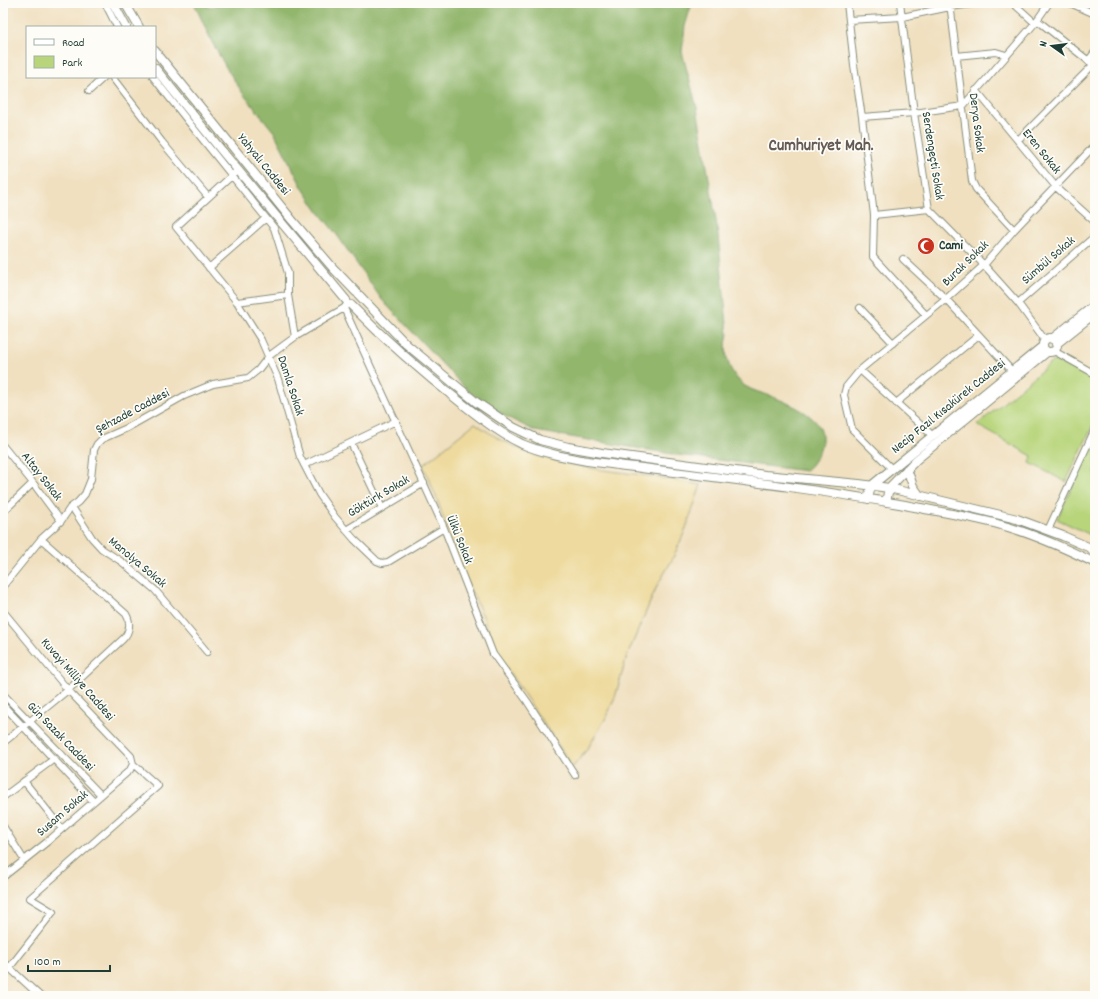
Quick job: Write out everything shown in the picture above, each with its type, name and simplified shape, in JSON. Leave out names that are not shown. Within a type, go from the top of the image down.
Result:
[{"type":"main road","points":[[113,3],[125,26]]},
{"type":"main road","points":[[125,3],[137,26]]},
{"type":"main road","name":"Yahyalı Caddesi","points":[[156,52],[287,214],[357,294],[406,344],[480,406],[513,428],[540,440],[602,453],[765,475],[888,488],[1017,518],[1095,550]]},
{"type":"main road","name":"Yahyalı Caddesi","points":[[156,69],[235,173],[347,304],[445,391],[494,428],[513,440],[533,448],[586,461],[868,499],[975,519],[1007,527],[1040,538],[1095,563]]},
{"type":"main road","points":[[349,292],[357,294],[358,302],[347,304],[346,295],[349,292]]},
{"type":"main road","name":"Necip Fazıl Kısakürek Caddesi","points":[[888,488],[922,455],[1095,305]]},
{"type":"main road","name":"Necip Fazıl Kısakürek Caddesi","points":[[871,486],[1012,371],[1093,317]]},
{"type":"main road","points":[[907,469],[913,486],[920,496]]},
{"type":"main road","points":[[868,499],[871,486]]},
{"type":"main road","points":[[886,502],[888,488]]},
{"type":"street","points":[[105,3],[117,26]]},
{"type":"street","points":[[847,3],[874,215],[873,257],[926,315]]},
{"type":"street","name":"Serdengeçti Sokak","points":[[900,3],[914,113],[929,209],[984,265],[1018,303],[1050,345]]},
{"type":"street","points":[[849,20],[902,17],[950,5],[980,3]]},
{"type":"street","points":[[1013,3],[1092,64]]},
{"type":"street","points":[[862,117],[914,113],[963,106],[1036,21],[1049,3]]},
{"type":"street","points":[[1070,3],[1095,14]]},
{"type":"street","name":"Derya Sokak","points":[[950,5],[974,184],[976,189],[1014,230]]},
{"type":"street","points":[[956,56],[996,52],[1006,56]]},
{"type":"street","points":[[1018,140],[1092,64],[1095,52]]},
{"type":"street","points":[[89,91],[103,78]]},
{"type":"street","points":[[113,78],[162,142],[208,197]]},
{"type":"street","points":[[154,78],[235,173],[274,228],[288,273],[288,295],[295,337]]},
{"type":"street","name":"Eren Sokak","points":[[976,90],[1056,187],[1095,222]]},
{"type":"street","name":"Burak Sokak","points":[[892,469],[852,429],[844,391],[846,387],[860,370],[946,299],[984,265],[1014,230],[1095,145]]},
{"type":"street","name":"Damla Sokak","points":[[235,173],[176,227],[237,302],[254,326],[269,356],[283,392],[296,443],[304,464],[319,494],[346,530],[378,561],[384,563],[444,528]]},
{"type":"street","points":[[874,215],[929,209]]},
{"type":"street","points":[[209,268],[266,218]]},
{"type":"street","name":"Sümbül Sokak","points":[[1018,303],[1095,236]]},
{"type":"street","points":[[903,259],[946,299],[1012,371]]},
{"type":"street","points":[[237,302],[288,295]]},
{"type":"street","name":"Şehzade Caddesi","points":[[3,586],[42,539],[82,498],[88,489],[93,472],[94,450],[102,439],[127,428],[184,396],[213,384],[248,378],[258,370],[269,356],[295,337],[347,304]]},
{"type":"street","name":"Ülkü Sokak","points":[[347,304],[396,421],[444,528],[493,654],[527,701],[575,775]]},
{"type":"street","points":[[860,308],[893,343]]},
{"type":"street","points":[[896,403],[979,335]]},
{"type":"street","points":[[1050,345],[1095,374]]},
{"type":"street","points":[[860,370],[933,436]]},
{"type":"street","points":[[304,464],[396,421]]},
{"type":"street","points":[[1048,530],[1095,429]]},
{"type":"street","points":[[350,443],[382,508]]},
{"type":"street","name":"Altay Sokak","points":[[3,446],[61,521]]},
{"type":"street","points":[[3,512],[33,483]]},
{"type":"street","name":"Göktürk Sokak","points":[[346,530],[424,483]]},
{"type":"street","name":"Manolya Sokak","points":[[72,507],[97,544],[122,562],[155,590],[207,652]]},
{"type":"street","points":[[3,743],[68,690],[123,639],[128,630],[128,620],[126,614],[42,539]]},
{"type":"street","name":"Kuvayi Milliye Caddesi","points":[[3,611],[68,690],[131,756],[134,764],[158,786],[30,898],[53,912],[10,967]]},
{"type":"street","name":"Gün Sazak Caddesi","points":[[3,694],[100,795]]},
{"type":"street","name":"Gün Sazak Caddesi","points":[[3,705],[94,801]]},
{"type":"street","points":[[3,797],[54,759]]},
{"type":"street","name":"Susam Sokak","points":[[3,877],[62,829],[130,770],[134,764]]},
{"type":"street","points":[[24,781],[62,829]]},
{"type":"street","points":[[3,826],[24,860]]},
{"type":"street","points":[[3,962],[40,996]]},
{"type":"green space","points":[[194,3],[205,3],[206,7],[245,3],[692,3],[685,26],[682,52],[697,108],[717,226],[728,334],[726,348],[728,362],[734,375],[745,386],[798,408],[809,415],[817,423],[821,433],[822,443],[817,456],[806,471],[678,455],[535,431],[503,415],[469,392],[382,300],[337,235],[318,211],[302,187],[274,132],[244,95],[227,69],[212,42]]},
{"type":"green space","points":[[1053,361],[1056,361],[1095,380],[1095,421],[1066,482],[1030,463],[1032,456],[977,425]]},
{"type":"green space","points":[[1095,437],[1095,537],[1057,519]]},
{"type":"sand","points":[[475,423],[494,436],[513,446],[551,460],[571,465],[652,476],[701,485],[685,531],[672,560],[657,586],[627,656],[616,694],[607,716],[588,748],[573,767],[497,654],[483,616],[461,569],[437,499],[423,465]]},
{"type":"place","name":"Cami","points":[[926,246]]},
{"type":"district","name":"Cumhuriyet Mah.","points":[[821,147]]}]
